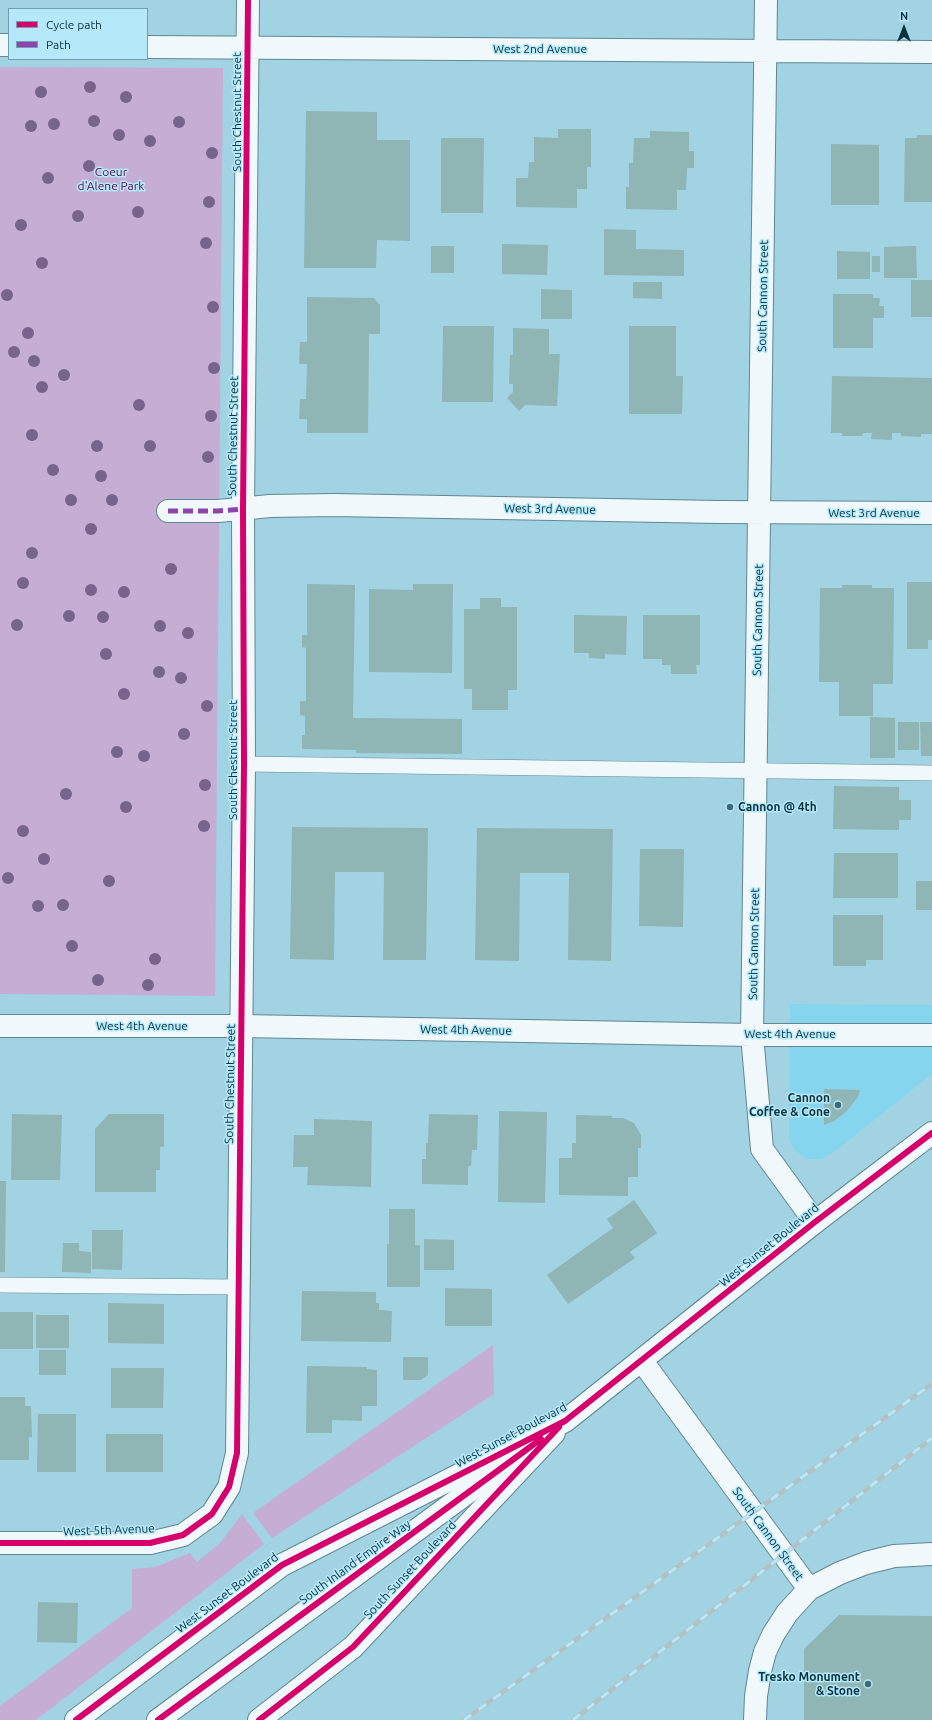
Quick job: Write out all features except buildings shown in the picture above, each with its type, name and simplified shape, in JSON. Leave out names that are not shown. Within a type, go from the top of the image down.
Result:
[{"type":"street","name":"South Chestnut Street","points":[[212,1514],[229,1487],[237,1452],[244,764],[243,509],[248,0]]},
{"type":"street","name":"South Cannon Street","points":[[766,0],[761,512],[755,771],[752,1035],[762,1149],[815,1222]]},
{"type":"street","name":"West 2nd Avenue","points":[[148,47],[932,52]]},
{"type":"street","name":"West 3rd Avenue","points":[[168,511],[218,511],[270,506],[334,505],[761,512],[932,513]]},
{"type":"street","name":"West 4th Avenue","points":[[0,1026],[241,1026],[752,1035],[932,1035]]},
{"type":"street","name":"West Sunset Boulevard","points":[[76,1720],[282,1565],[565,1421],[815,1222],[932,1133]]},
{"type":"street","name":"South Cannon Street","points":[[642,1361],[809,1590],[787,1613],[773,1635],[765,1652],[756,1696],[755,1720]]},
{"type":"street","name":"South Inland Empire Way","points":[[158,1720],[565,1421]]},
{"type":"street","name":"South Sunset Boulevard","points":[[259,1720],[353,1647],[565,1421]]},
{"type":"street","name":"West 5th Avenue","points":[[0,1543],[150,1543],[183,1535],[212,1514]]},
{"type":"street","points":[[809,1590],[840,1573],[866,1563],[894,1556],[932,1554]]},
{"type":"lane","points":[[244,764],[932,773]]},
{"type":"lane","points":[[0,1285],[238,1287]]},
{"type":"shaded area","points":[[790,1004],[932,1005],[932,1074],[834,1152],[821,1159],[808,1159],[795,1151],[789,1139]]},
{"type":"green space","name":"Coeur d'Alene Park","points":[[0,67],[223,68],[215,996],[0,994]]},
{"type":"green space","points":[[493,1345],[494,1394],[272,1538],[253,1513]]},
{"type":"green space","points":[[242,1514],[264,1544],[36,1720],[0,1720],[0,1706],[132,1608],[132,1569],[155,1567],[190,1553],[197,1562],[220,1543]]},
{"type":"railway","points":[[464,1720],[932,1384]]},
{"type":"railway","points":[[573,1720],[932,1438]]},
{"type":"marked path","points":[[168,511],[218,511],[243,509]]},
{"type":"cycle path","points":[[0,1543],[150,1543],[183,1535],[212,1514],[229,1487],[237,1453],[244,764],[243,509],[248,0]]},
{"type":"cycle path","points":[[76,1720],[282,1565],[565,1421],[815,1222],[932,1133]]},
{"type":"cycle path","points":[[259,1720],[353,1647],[559,1427]]},
{"type":"cycle path","points":[[158,1720],[541,1439]]},
{"type":"place","name":"Cannon @ 4th","points":[[730,807]]},
{"type":"place","name":"Cannon Coffee & Cone","points":[[838,1105]]},
{"type":"place","name":"Tresko Monument & Stone","points":[[868,1684]]}]
